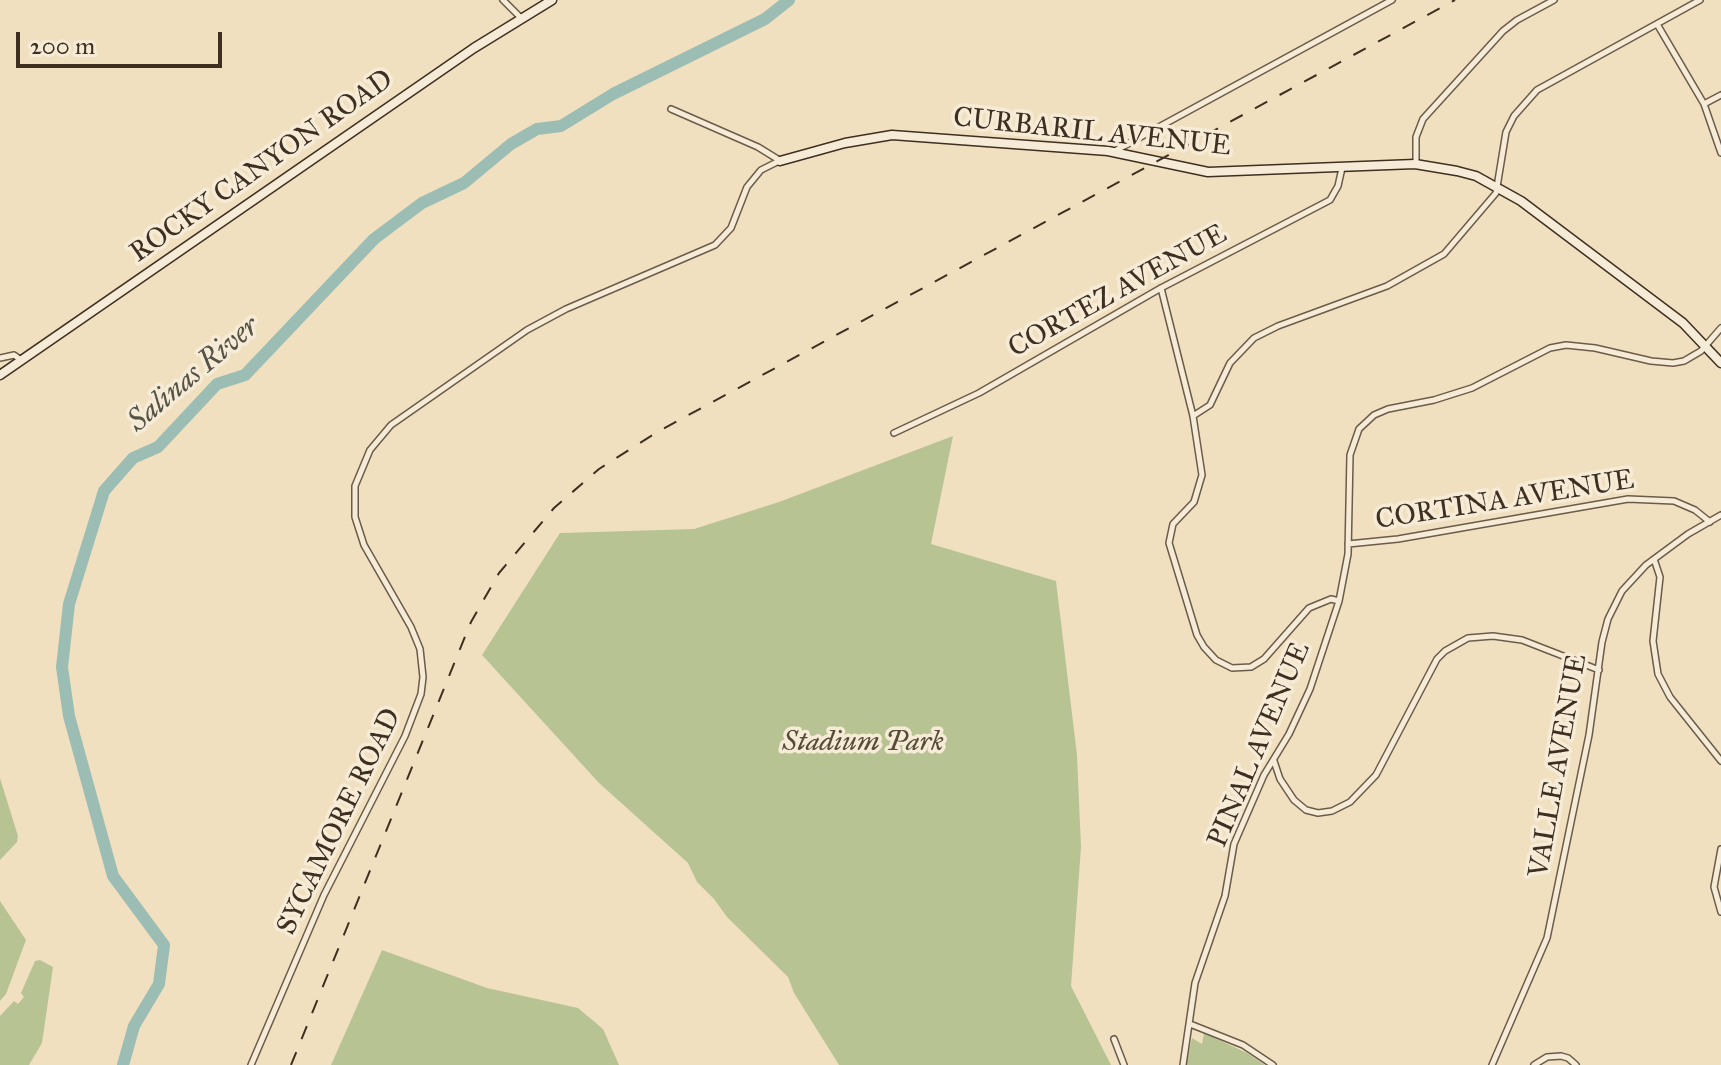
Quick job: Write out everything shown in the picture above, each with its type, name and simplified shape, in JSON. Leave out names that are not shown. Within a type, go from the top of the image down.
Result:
[{"type":"street","points":[[503,0],[521,18]]},
{"type":"street","name":"ROCKY CANYON ROAD","points":[[0,375],[521,18],[552,0]]},
{"type":"street","points":[[1113,152],[1392,0]]},
{"type":"street","points":[[1415,164],[1416,137],[1423,119],[1503,31],[1554,0]]},
{"type":"street","points":[[1193,416],[1210,405],[1235,355],[1254,338],[1278,326],[1387,286],[1435,261],[1461,238],[1499,187],[1506,132],[1524,101],[1551,80],[1700,0]]},
{"type":"street","points":[[1657,24],[1704,104],[1721,153]]},
{"type":"street","points":[[1704,104],[1721,95]]},
{"type":"street","points":[[671,109],[758,147],[780,161]]},
{"type":"street","name":"CURBARIL AVENUE","points":[[780,161],[845,143],[892,135],[1113,152],[1208,172],[1415,164],[1457,171],[1499,187],[1652,299],[1721,363]]},
{"type":"street","name":"SYCAMORE ROAD","points":[[251,1065],[324,895],[405,736],[421,694],[420,649],[411,627],[364,545],[355,517],[355,486],[370,450],[391,425],[527,330],[566,309],[718,243],[731,228],[747,187],[761,170],[780,161]]},
{"type":"street","name":"CORTEZ AVENUE","points":[[894,433],[979,393],[1161,288],[1330,200],[1338,186],[1342,168]]},
{"type":"street","points":[[1161,288],[1193,416],[1202,475],[1194,502],[1173,524],[1169,543],[1197,635],[1204,647],[1223,665],[1251,667],[1273,650],[1309,608],[1331,599],[1339,601]]},
{"type":"street","points":[[1706,346],[1721,328]]},
{"type":"street","name":"PINAL AVENUE","points":[[1183,1065],[1195,983],[1225,896],[1234,844],[1310,689],[1339,601],[1348,544],[1352,443],[1359,429],[1374,415],[1388,409],[1434,400],[1472,388],[1550,348],[1566,345],[1595,348],[1673,363],[1693,356],[1706,346]]},
{"type":"street","points":[[0,358],[14,355],[22,360]]},
{"type":"street","name":"CORTINA AVENUE","points":[[1348,544],[1398,539],[1628,499],[1674,501],[1695,510],[1710,522]]},
{"type":"street","name":"VALLE AVENUE","points":[[1492,1065],[1547,938],[1604,631],[1616,601],[1629,583],[1654,559],[1721,515]]},
{"type":"street","points":[[1654,559],[1660,577],[1653,641],[1658,674],[1670,697],[1721,761]]},
{"type":"street","points":[[1273,760],[1284,785],[1294,800],[1306,810],[1318,813],[1332,811],[1350,802],[1376,775],[1437,659],[1468,638],[1493,636],[1522,640],[1599,670]]},
{"type":"street","points":[[1721,849],[1714,887],[1721,912]]},
{"type":"street","points":[[1190,1024],[1243,1045],[1273,1065]]},
{"type":"street","points":[[1114,1039],[1124,1065]]},
{"type":"street","points":[[1534,1065],[1539,1060],[1555,1056],[1568,1058],[1576,1065]]},
{"type":"green space","name":"Stadium Park","points":[[953,436],[931,544],[1056,581],[1077,755],[1081,847],[1071,986],[1111,1065],[839,1065],[794,993],[788,977],[727,917],[697,882],[688,863],[599,783],[482,655],[560,533],[694,529],[779,502]]},
{"type":"green space","points":[[0,778],[18,836],[17,842],[0,860]]},
{"type":"green space","points":[[0,901],[26,940],[6,994],[0,1001]]},
{"type":"green space","points":[[382,950],[487,988],[578,1008],[603,1029],[619,1065],[331,1065]]},
{"type":"green space","points":[[40,960],[53,967],[42,1043],[29,1065],[0,1065],[0,1016],[14,1001],[18,1004],[24,997],[21,993],[35,961]]},
{"type":"green space","points":[[1204,1033],[1265,1065],[1186,1065],[1192,1038],[1202,1044]]},
{"type":"waterway","name":"Salinas River","points":[[123,1065],[134,1026],[159,984],[164,945],[113,876],[69,716],[62,667],[69,604],[104,491],[133,458],[158,447],[217,384],[245,375],[374,239],[422,203],[464,183],[511,144],[537,129],[561,126],[613,94],[765,19],[789,0]]},
{"type":"railway","points":[[291,1065],[471,622],[499,573],[554,508],[599,469],[659,431],[1455,0]]}]
